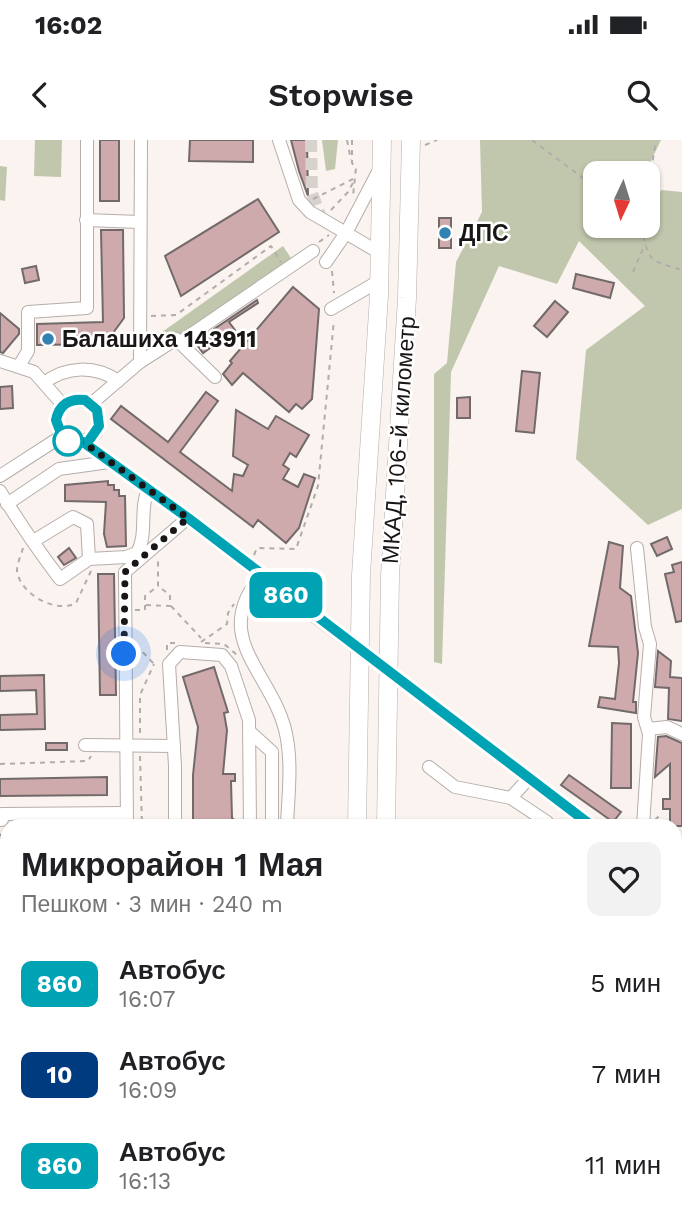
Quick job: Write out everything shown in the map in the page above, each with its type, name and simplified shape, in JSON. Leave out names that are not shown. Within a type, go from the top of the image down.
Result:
[{"type":"highway","name":"МКАД, 106-й километр","points":[[356,819],[361,575],[379,281],[382,140]]},
{"type":"highway","name":"МКАД, 106-й километр","points":[[386,819],[390,576],[407,298],[411,140]]},
{"type":"street","points":[[19,366],[28,351],[28,312],[87,308],[87,140]]},
{"type":"street","points":[[140,362],[141,140]]},
{"type":"street","points":[[279,140],[299,200],[322,220],[380,253]]},
{"type":"street","points":[[326,261],[346,233],[382,163]]},
{"type":"street","points":[[86,220],[139,222]]},
{"type":"street","points":[[180,342],[313,251]]},
{"type":"street","points":[[333,308],[379,281]]},
{"type":"street","points":[[91,404],[140,362],[176,338],[215,377]]},
{"type":"street","points":[[0,361],[34,372],[63,405]]},
{"type":"street","points":[[44,383],[59,371],[102,370],[118,381]]},
{"type":"street","points":[[77,399],[91,404],[97,410],[99,426],[90,439],[75,443],[62,436],[56,420],[63,405],[77,399]]},
{"type":"street","points":[[0,476],[62,436]]},
{"type":"street","points":[[83,442],[188,518],[582,819]]},
{"type":"street","points":[[6,510],[59,469],[109,462]]},
{"type":"street","points":[[0,491],[6,510],[33,538],[60,579],[90,564],[137,553],[142,543],[143,501],[148,489]]},
{"type":"street","points":[[33,538],[73,517],[87,524],[90,564]]},
{"type":"street","points":[[2,819],[2,814],[127,819],[123,611],[125,572],[188,518]]},
{"type":"street","points":[[637,548],[645,627],[650,644],[644,717],[648,729],[643,819]]},
{"type":"street","points":[[261,576],[242,607],[239,626],[252,662],[279,710],[288,738],[287,819]]},
{"type":"street","points":[[175,819],[169,664],[180,652],[222,655],[232,666],[250,732],[250,819]]},
{"type":"street","points":[[648,729],[667,727],[682,734]]},
{"type":"street","points":[[250,732],[272,752],[272,819]]},
{"type":"street","points":[[88,745],[174,746]]},
{"type":"street","points":[[429,767],[455,787],[511,798],[542,819]]},
{"type":"street","points":[[511,798],[528,779]]},
{"type":"path","points":[[347,140],[352,163],[356,168]]},
{"type":"path","points":[[352,140],[352,163]]},
{"type":"path","points":[[425,140],[425,145],[437,140]]},
{"type":"path","points":[[532,140],[583,178]]},
{"type":"path","points":[[653,161],[656,140]]},
{"type":"path","points":[[313,199],[355,178],[348,192],[322,220]]},
{"type":"path","points":[[644,238],[647,253],[654,262],[682,270]]},
{"type":"path","points":[[632,272],[645,243]]},
{"type":"path","points":[[140,316],[176,315],[271,246],[284,266]]},
{"type":"path","points":[[254,555],[257,548],[296,549],[318,486],[333,308],[332,266],[326,261]]},
{"type":"path","points":[[33,538],[23,546],[18,571],[37,599],[45,604],[73,605],[90,564]]},
{"type":"path","points":[[158,544],[158,586]]},
{"type":"path","points":[[123,611],[145,610],[145,596],[158,586]]},
{"type":"path","points":[[158,586],[170,595],[170,606],[201,641],[227,624],[228,613],[240,595]]},
{"type":"path","points":[[145,605],[170,606]]},
{"type":"path","points":[[124,631],[154,664],[169,664]]},
{"type":"path","points":[[0,764],[88,761],[88,745]]},
{"type":"path","points":[[656,819],[662,813]]},
{"type":"green space","points":[[35,140],[62,140],[61,177],[34,176]]},
{"type":"green space","points":[[322,140],[338,140],[335,169],[326,171]]},
{"type":"green space","points":[[480,140],[661,140],[651,161],[583,161],[583,238],[660,238],[661,190],[682,192],[682,509],[648,525],[576,459],[586,350],[645,306],[579,241],[557,284],[499,266],[451,372],[442,664],[434,662],[434,374],[447,363],[456,262],[482,212]]},
{"type":"green space","points":[[0,166],[7,167],[5,201],[0,200]]},
{"type":"green space","points":[[283,246],[293,261],[181,339],[155,350],[148,342]]},
{"type":"building","points":[[100,140],[119,140],[119,201],[100,201]]},
{"type":"building","points":[[190,140],[253,140],[253,162],[189,161]]},
{"type":"building","points":[[291,140],[307,140],[308,196],[299,171]]},
{"type":"building","points":[[258,199],[279,232],[181,296],[165,256]]},
{"type":"building","points":[[439,218],[451,218],[451,248],[439,248]]},
{"type":"building","points":[[101,230],[123,230],[124,318],[105,344],[37,345],[37,324],[103,322]]},
{"type":"building","points":[[36,266],[39,280],[25,283],[22,269]]},
{"type":"building","points":[[576,274],[614,283],[610,298],[573,288]]},
{"type":"building","points":[[293,287],[319,309],[312,399],[302,409],[296,404],[289,412],[243,373],[232,385],[223,374],[232,363],[230,361]]},
{"type":"building","points":[[257,300],[258,303],[229,322],[235,330],[203,353],[195,342]]},
{"type":"building","points":[[555,301],[568,312],[547,337],[534,326]]},
{"type":"building","points":[[0,313],[19,329],[19,334],[3,353],[0,352]]},
{"type":"building","points":[[522,371],[540,373],[534,433],[516,431]]},
{"type":"building","points":[[12,386],[13,408],[0,409],[0,387]]},
{"type":"building","points":[[206,392],[218,401],[180,452],[232,491],[234,474],[243,476],[248,465],[233,456],[236,410],[268,429],[276,416],[309,435],[296,457],[290,453],[283,465],[289,469],[283,479],[298,487],[304,474],[315,478],[299,528],[286,543],[258,520],[253,527],[111,419],[121,406],[168,442]]},
{"type":"building","points":[[470,397],[470,418],[457,418],[457,398]]},
{"type":"building","points":[[108,481],[108,485],[114,485],[114,490],[119,490],[119,496],[125,496],[126,546],[107,547],[104,534],[106,502],[65,501],[65,485]]},
{"type":"building","points":[[667,537],[672,549],[657,556],[651,544]]},
{"type":"building","points":[[609,542],[623,546],[620,588],[631,596],[638,653],[633,702],[636,702],[636,713],[598,707],[600,697],[615,699],[619,663],[618,647],[589,646]]},
{"type":"building","points":[[69,548],[76,558],[64,565],[58,557]]},
{"type":"building","points":[[682,562],[682,621],[676,622],[665,574],[674,572],[672,565]]},
{"type":"building","points":[[98,574],[114,574],[116,695],[100,695]]},
{"type":"building","points":[[658,651],[671,661],[670,677],[682,678],[682,721],[668,719],[669,688],[655,687]]},
{"type":"building","points":[[214,667],[228,712],[224,713],[227,730],[223,774],[235,774],[235,781],[231,781],[233,819],[193,819],[193,775],[198,727],[183,677]]},
{"type":"building","points":[[44,675],[45,729],[0,730],[0,715],[37,714],[36,690],[0,691],[0,676]]},
{"type":"building","points":[[612,723],[631,724],[631,788],[611,788]]},
{"type":"building","points":[[666,736],[682,743],[682,819],[670,819],[670,809],[663,809],[663,799],[670,799],[670,764],[655,777],[658,737]]},
{"type":"building","points":[[46,743],[67,743],[67,750],[46,750]]},
{"type":"building","points":[[569,775],[621,812],[615,819],[609,819],[561,785]]},
{"type":"building","points":[[107,777],[107,795],[0,796],[0,779]]},
{"type":"tunnel","points":[[311,140],[312,193],[322,220]]},
{"type":"bus line","name":"860","points":[[90,439],[99,426],[97,410],[85,400],[77,399],[63,405],[56,420],[57,429],[68,441],[83,442],[188,518],[583,819]]},
{"type":"place","name":"ДПС","points":[[445,233]]},
{"type":"place","name":"Балашиха 143911","points":[[48,339]]},
{"type":"route","points":[[68,441],[83,442],[188,518],[125,572],[124,654]]}]
